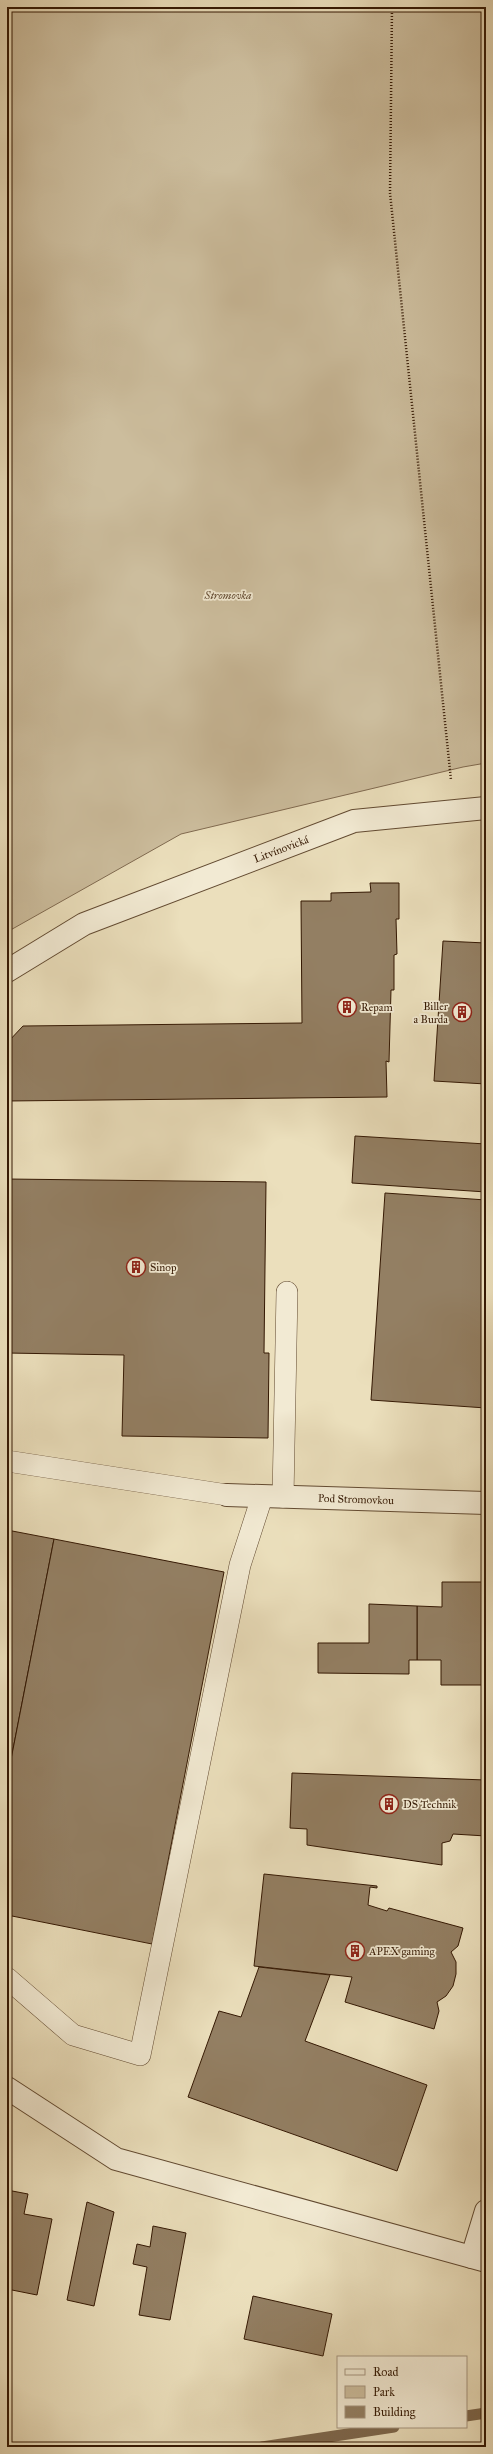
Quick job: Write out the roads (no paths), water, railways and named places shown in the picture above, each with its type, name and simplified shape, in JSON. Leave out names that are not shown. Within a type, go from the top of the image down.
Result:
[{"type":"street","name":"Litvínovická","points":[[7,971],[84,924],[354,821],[486,808]]},
{"type":"street","name":"Pod Stromovkou","points":[[227,1496],[486,1503]]},
{"type":"street","points":[[7,2088],[116,2159],[479,2259],[486,2211]]},
{"type":"lane","points":[[284,1497],[287,1292]]},
{"type":"lane","points":[[7,1461],[227,1496]]},
{"type":"lane","points":[[7,1978],[73,2035],[140,2055],[240,1565],[262,1496]]},
{"type":"waterway","points":[[467,2416],[486,2413]]},
{"type":"waterway","points":[[262,2447],[387,2428]]},
{"type":"place","name":"Repam","points":[[347,1007]]},
{"type":"place","name":"Biller a Burda","points":[[462,1012]]},
{"type":"place","name":"Sinop","points":[[136,1267]]},
{"type":"place","name":"DS Technik","points":[[389,1804]]},
{"type":"place","name":"APEX gaming","points":[[355,1951]]},
{"type":"park label","name":"Stromovka","points":[[228,595]]}]
